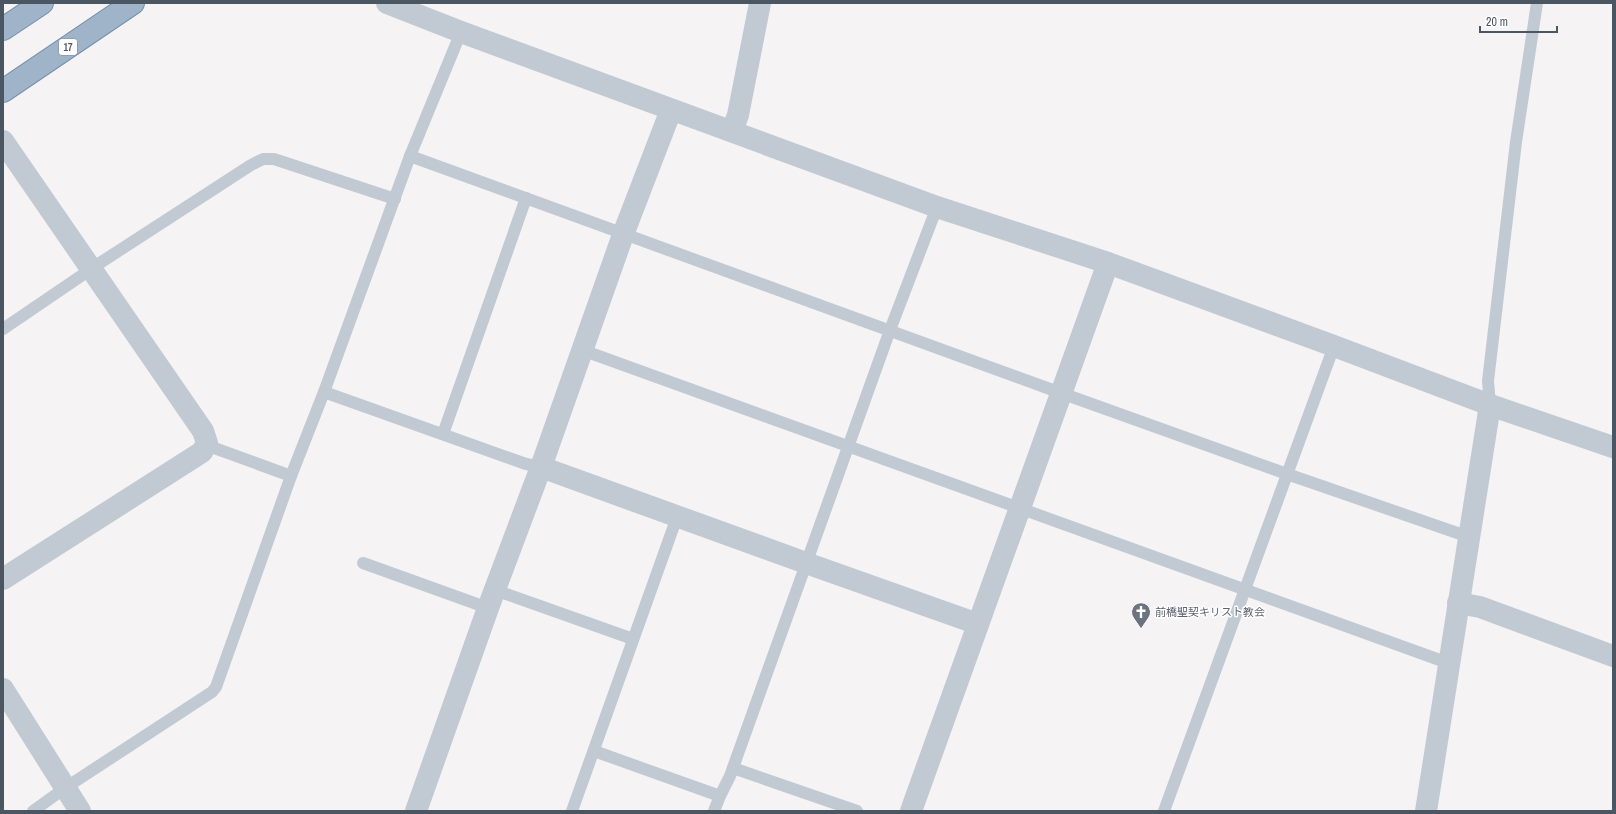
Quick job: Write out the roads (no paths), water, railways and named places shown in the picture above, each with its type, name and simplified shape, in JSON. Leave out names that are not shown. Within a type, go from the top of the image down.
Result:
[{"type":"highway","points":[[3,29],[42,3]]},
{"type":"highway","name":"17","points":[[3,91],[133,3]]},
{"type":"street","points":[[387,3],[671,110],[937,207],[1108,263],[1490,405],[1613,447]]},
{"type":"street","points":[[732,131],[738,115],[760,3]]},
{"type":"street","points":[[416,811],[491,599],[541,467],[624,232],[671,110]]},
{"type":"street","points":[[3,141],[206,437],[206,445],[202,452],[3,578]]},
{"type":"street","points":[[911,811],[1108,263]]},
{"type":"street","points":[[1426,811],[1448,663],[1490,405]]},
{"type":"street","points":[[541,467],[806,564],[978,624]]},
{"type":"street","points":[[1458,603],[1480,607],[1613,656]]},
{"type":"street","points":[[3,689],[80,811]]},
{"type":"lane","points":[[1490,405],[1488,381],[1510,188],[1537,3]]},
{"type":"lane","points":[[33,811],[65,788],[212,692],[216,687],[291,476],[324,392],[410,156],[461,32]]},
{"type":"lane","points":[[410,156],[624,232],[1061,393],[1469,537]]},
{"type":"lane","points":[[3,330],[212,190],[263,159],[274,159],[395,199]]},
{"type":"lane","points":[[443,434],[526,198]]},
{"type":"lane","points":[[714,811],[733,768],[890,330],[937,207]]},
{"type":"lane","points":[[1164,811],[1334,346]]},
{"type":"lane","points":[[582,350],[1448,663]]},
{"type":"lane","points":[[324,392],[526,464],[541,467]]},
{"type":"lane","points":[[206,445],[291,476]]},
{"type":"lane","points":[[572,811],[632,639],[677,517]]},
{"type":"lane","points":[[363,563],[632,639]]},
{"type":"lane","points":[[594,751],[720,796]]},
{"type":"lane","points":[[733,768],[857,811]]},
{"type":"place","name":"前橋聖契キリスト教会","points":[[1141,629]]}]
